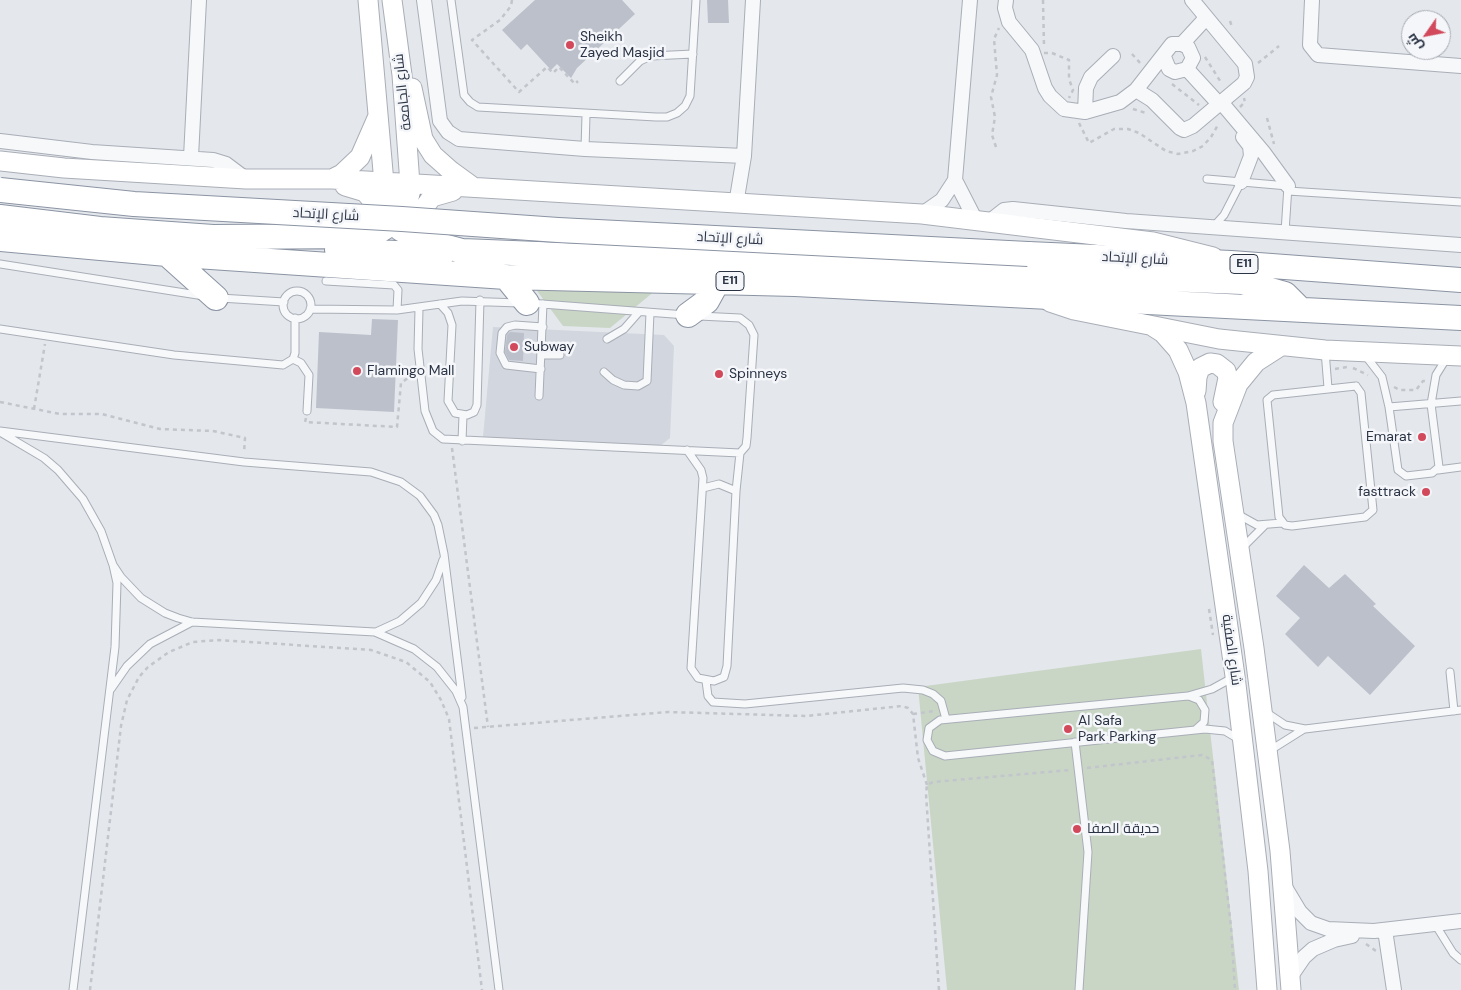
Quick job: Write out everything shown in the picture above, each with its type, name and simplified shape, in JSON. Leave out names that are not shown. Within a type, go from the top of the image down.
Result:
[{"type":"highway","points":[[383,173],[387,206],[395,221],[411,236],[462,251]]},
{"type":"highway","points":[[0,217],[100,229],[213,237],[344,238],[374,234],[395,221],[404,207],[410,174]]},
{"type":"highway","name":"شارع الإتحاد","points":[[0,190],[134,204],[548,229],[1231,264],[1461,280]]},
{"type":"highway","points":[[257,237],[282,246],[369,252],[428,254],[462,251],[1242,282],[1285,294],[1300,309]]},
{"type":"highway","name":"E11","points":[[0,239],[167,254],[506,277],[718,281],[1461,318]]},
{"type":"highway","points":[[167,254],[216,298]]},
{"type":"highway","points":[[506,277],[535,304]]},
{"type":"highway","points":[[688,315],[707,301],[718,281]]},
{"type":"main road","name":"شارع الجامعة","points":[[368,0],[383,173]]},
{"type":"main road","name":"شارع الجامعة","points":[[392,0],[402,75],[410,174]]},
{"type":"main road","points":[[402,75],[416,98],[424,139],[433,155],[451,172],[474,187]]},
{"type":"main road","points":[[332,179],[342,174],[360,157],[379,113]]},
{"type":"main road","points":[[0,161],[64,168],[246,179],[332,179],[383,173],[410,174],[474,187],[922,214],[1160,243],[1193,250],[1231,264]]},
{"type":"main road","points":[[289,180],[305,184],[349,186],[365,192],[371,200],[373,209],[370,218],[364,226],[344,238]]},
{"type":"main road","points":[[462,251],[429,225],[423,208],[432,197],[474,187]]},
{"type":"main road","points":[[1040,298],[1074,310],[1204,337],[1325,350],[1455,356]]},
{"type":"main road","name":"شارع الصفية","points":[[1152,326],[1163,333],[1178,350],[1188,372],[1196,403],[1235,676],[1258,871],[1266,990]]},
{"type":"main road","name":"شارع الصفية","points":[[1281,346],[1267,353],[1246,372],[1238,384],[1223,423],[1223,441],[1284,884],[1291,983]]},
{"type":"main road","points":[[1196,403],[1197,377],[1200,368],[1210,363],[1220,365],[1226,371],[1228,378],[1223,402],[1223,423]]},
{"type":"street","points":[[191,157],[200,0]]},
{"type":"street","points":[[424,0],[440,122],[448,132],[459,139],[585,149],[744,156]]},
{"type":"street","points":[[736,204],[744,156],[753,0]]},
{"type":"street","points":[[922,214],[942,200],[955,180],[970,0]]},
{"type":"street","points":[[1006,0],[1006,16],[1040,56],[1045,88],[1050,96],[1064,109],[1085,112],[1110,106],[1136,90],[1164,57],[1168,48],[1177,43],[1182,44],[1192,52],[1192,64],[1188,69],[1175,72],[1169,69],[1164,57]]},
{"type":"street","points":[[1136,90],[1152,100],[1184,130],[1193,126],[1244,83],[1248,70],[1192,0]]},
{"type":"street","points":[[1312,0],[1310,45],[1318,55],[1461,66]]},
{"type":"street","points":[[1182,44],[1206,18]]},
{"type":"street","points":[[1085,112],[1086,88],[1091,77],[1113,56]]},
{"type":"street","points":[[1188,69],[1221,102],[1248,142],[1271,162],[1288,189]]},
{"type":"street","points":[[0,141],[92,152],[191,157],[220,162],[246,179]]},
{"type":"street","points":[[1241,182],[1250,163],[1254,148]]},
{"type":"street","points":[[955,180],[983,220],[1004,210],[1013,209],[1126,221],[1461,245]]},
{"type":"street","points":[[1284,884],[1300,912],[1311,923],[1328,929],[1380,930]]},
{"type":"street","points":[[1291,983],[1304,957],[1323,944],[1380,930],[1461,921]]},
{"type":"street","points":[[1380,930],[1394,990]]},
{"type":"lane","points":[[451,0],[464,95],[478,107],[586,115],[661,117],[677,113],[685,106],[690,96],[696,0]]},
{"type":"lane","points":[[620,81],[640,61],[651,56],[693,54]]},
{"type":"lane","points":[[585,149],[586,115]]},
{"type":"lane","points":[[1207,179],[1288,189],[1461,202]]},
{"type":"lane","points":[[1214,226],[1224,215],[1241,182]]},
{"type":"lane","points":[[1285,232],[1288,189]]},
{"type":"lane","points":[[0,264],[216,298],[284,302]]},
{"type":"lane","points":[[326,281],[394,285],[398,290],[397,310]]},
{"type":"lane","points":[[300,291],[308,296],[310,309],[304,316],[295,318],[288,314],[284,302],[292,292],[300,291]]},
{"type":"lane","points":[[440,304],[448,313],[452,325],[448,401],[455,413],[463,415],[471,414],[476,409],[480,300]]},
{"type":"lane","points":[[310,309],[419,309],[440,304],[480,300],[740,318],[752,330],[747,438],[746,446],[740,453],[736,491],[726,672],[719,680],[706,681],[698,678],[691,668],[703,488],[701,470],[687,450]]},
{"type":"lane","points":[[535,304],[543,327],[539,396]]},
{"type":"lane","points":[[419,309],[420,370],[429,424],[435,434],[450,440],[462,441],[740,453]]},
{"type":"lane","points":[[607,339],[624,329],[638,312]]},
{"type":"lane","points":[[604,372],[613,380],[624,385],[638,386],[647,381],[649,377],[650,313]]},
{"type":"lane","points":[[293,359],[295,318]]},
{"type":"lane","points":[[542,368],[506,365],[500,358],[500,353],[502,333],[507,327],[516,325],[543,327]]},
{"type":"lane","points":[[0,329],[225,362],[283,365],[293,359]]},
{"type":"lane","points":[[1325,350],[1328,388]]},
{"type":"lane","points":[[1361,351],[1379,372],[1389,406],[1397,466],[1400,473],[1406,476],[1461,467]]},
{"type":"lane","points":[[542,355],[560,355]]},
{"type":"lane","points":[[1438,470],[1439,464],[1431,404],[1433,382],[1439,368],[1455,356]]},
{"type":"lane","points":[[293,359],[301,363],[309,375],[308,411]]},
{"type":"lane","points":[[1232,504],[1244,520],[1264,526],[1282,523],[1292,526],[1365,517],[1372,510],[1361,390],[1352,385],[1272,396],[1267,400],[1279,517],[1282,523]]},
{"type":"lane","points":[[1389,406],[1461,401]]},
{"type":"lane","points":[[462,441],[463,415]]},
{"type":"lane","points":[[0,431],[244,462],[371,472],[391,477],[411,488],[427,505],[438,526],[444,554],[499,990]]},
{"type":"lane","points":[[0,431],[44,458],[71,484],[93,515],[113,565],[117,584],[109,692],[73,990]]},
{"type":"lane","points":[[703,488],[719,484],[736,491]]},
{"type":"lane","points":[[1239,551],[1264,526]]},
{"type":"lane","points":[[375,632],[400,621],[422,604],[436,580],[444,554]]},
{"type":"lane","points":[[113,565],[121,577],[141,598],[165,613],[192,622],[375,632],[402,642],[426,657],[447,678],[456,691],[463,707]]},
{"type":"lane","points":[[109,692],[127,666],[144,650],[163,636],[192,622]]},
{"type":"lane","points":[[1261,706],[1276,720],[1285,725],[1305,729],[1458,711],[1450,672]]},
{"type":"lane","points":[[1235,676],[1212,689],[1188,696],[946,719],[934,723],[927,734],[927,740],[933,751],[945,756],[1195,730],[1215,729],[1242,741]]},
{"type":"lane","points":[[706,681],[708,696],[713,702],[745,704],[903,688],[923,690],[941,700],[946,719]]},
{"type":"lane","points":[[1188,696],[1199,700],[1205,710],[1204,722],[1195,730]]},
{"type":"lane","points":[[1267,752],[1305,729]]},
{"type":"lane","points":[[1076,742],[1088,852],[1080,990]]},
{"type":"lane","points":[[1434,923],[1453,953],[1461,960]]},
{"type":"path","points":[[512,0],[511,6],[500,20],[472,40],[519,92],[547,67],[553,73],[559,68],[575,84],[578,81]]},
{"type":"path","points":[[1043,0],[1040,56],[1052,53],[1069,60],[1069,79],[1073,90],[1064,109],[1064,115],[1080,123],[1089,143],[1114,129],[1128,129],[1140,133],[1166,151],[1178,154],[1193,151],[1203,146],[1218,125]]},
{"type":"path","points":[[996,147],[992,135],[996,117],[991,97],[998,66],[994,39],[1006,16]]},
{"type":"path","points":[[1192,33],[1203,55],[1221,102],[1239,108]]},
{"type":"path","points":[[1258,63],[1280,46]]},
{"type":"path","points":[[1267,118],[1276,150],[1271,162]]},
{"type":"path","points":[[34,409],[46,335]]},
{"type":"path","points":[[1327,370],[1351,367],[1364,372],[1372,379]]},
{"type":"path","points":[[308,411],[305,422],[396,427],[401,383],[420,370]]},
{"type":"path","points":[[1392,383],[1397,390],[1414,390],[1420,388],[1423,381],[1433,382]]},
{"type":"path","points":[[0,402],[60,414],[102,414],[147,427],[202,430],[245,438],[244,462]]},
{"type":"path","points":[[450,440],[488,727]]},
{"type":"path","points":[[1208,604],[1214,640]]},
{"type":"path","points":[[90,990],[123,713],[129,694],[139,678],[158,659],[180,646],[213,640],[358,648],[383,652],[406,662],[430,682],[446,709],[450,729],[482,990]]},
{"type":"path","points":[[450,729],[668,712],[806,716],[902,706],[908,708],[913,714],[918,758],[928,785]]},
{"type":"path","points":[[913,714],[944,710]]},
{"type":"path","points":[[1358,943],[1371,946],[1378,955]]},
{"type":"shaded area","points":[[493,327],[664,335],[674,346],[670,438],[660,446],[483,437]]},
{"type":"green space","points":[[532,284],[656,290],[610,328],[563,326]]},
{"type":"green space","name":"حديقة الصفا","points":[[1201,649],[1239,990],[947,990],[918,687]]},
{"type":"building","name":"Sheikh Zayed Masjid","points":[[535,0],[622,0],[635,14],[577,68],[571,78],[557,64],[551,70],[527,44],[521,50],[502,30]]},
{"type":"building","points":[[707,0],[728,0],[729,23],[708,23]]},
{"type":"building","name":"Flamingo Mall","points":[[372,319],[398,320],[394,412],[316,408],[319,332],[371,335]]},
{"type":"building","name":"Subway","points":[[510,332],[524,333],[523,361],[509,360],[505,352],[507,335]]},
{"type":"building","points":[[1304,565],[1329,588],[1345,574],[1376,604],[1373,606],[1415,646],[1370,695],[1328,656],[1318,667],[1285,634],[1300,618],[1276,596]]},
{"type":"place","name":"Sheikh Zayed Masjid","points":[[570,45]]},
{"type":"place","name":"Subway","points":[[514,347]]},
{"type":"place","name":"Flamingo Mall","points":[[357,371]]},
{"type":"place","name":"Spinneys","points":[[719,374]]},
{"type":"place","name":"Emarat","points":[[1422,437]]},
{"type":"place","name":"fasttrack","points":[[1426,492]]},
{"type":"place","name":"Al Safa Park Parking","points":[[1068,729]]},
{"type":"place","name":"حديقة الصفا","points":[[1077,829]]}]
